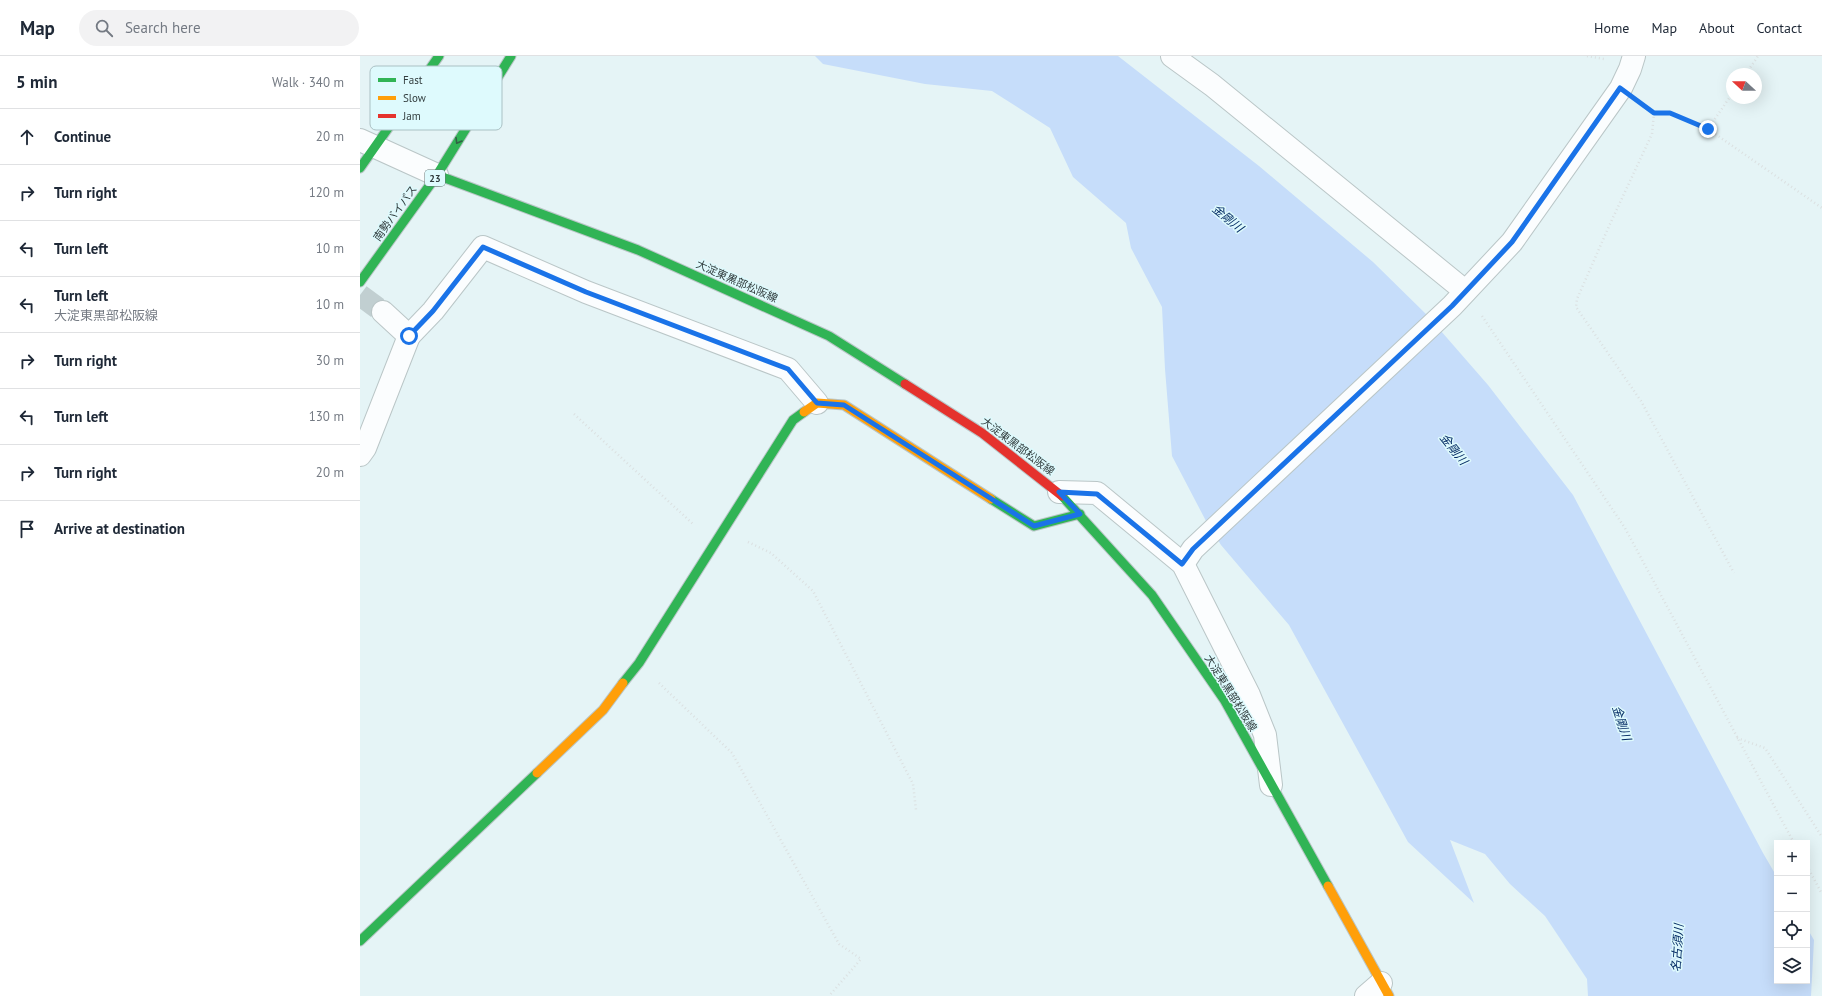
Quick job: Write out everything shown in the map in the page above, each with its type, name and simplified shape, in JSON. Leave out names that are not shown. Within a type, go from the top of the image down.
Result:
[{"type":"main road","points":[[433,66],[439,56]]},
{"type":"main road","name":"南勢バイパス","points":[[502,70],[511,56]]},
{"type":"main road","points":[[360,168],[367,143],[378,130]]},
{"type":"main road","name":"南勢バイパス","points":[[360,282],[437,175],[464,130]]},
{"type":"main road","name":"大淀東黒部松阪線","points":[[437,175],[638,250],[828,336],[982,433],[1059,492],[1152,595],[1225,701],[1271,785],[1379,992]]},
{"type":"main road","points":[[360,941],[603,710],[639,663],[793,420],[817,403],[844,405],[1034,526],[1080,514]]},
{"type":"street","points":[[1172,56],[1212,85],[1458,298]]},
{"type":"street","points":[[1188,556],[1458,298],[1512,242],[1620,88],[1630,69],[1634,56]]},
{"type":"street","points":[[367,143],[437,175]]},
{"type":"street","points":[[360,455],[365,448],[409,336],[433,311],[483,247],[586,292],[788,369],[817,403]]},
{"type":"street","points":[[383,312],[409,336]]},
{"type":"street","points":[[1059,492],[1097,494],[1188,556],[1265,735],[1271,785]]},
{"type":"path","points":[[1750,68],[1758,56]]},
{"type":"path","points":[[1620,88],[1654,113],[1670,113],[1708,129],[1822,208]]},
{"type":"path","points":[[1708,129],[1726,103]]},
{"type":"path","points":[[1654,113],[1652,134],[1577,299],[1576,307],[1580,315],[1642,401],[1734,573]]},
{"type":"path","points":[[1458,298],[1516,364],[1625,528],[1792,840]]},
{"type":"path","points":[[574,414],[699,530],[723,530],[771,553],[813,591],[913,784],[916,810]]},
{"type":"path","points":[[639,663],[732,753],[839,944],[861,959],[829,996]]},
{"type":"path","points":[[1737,738],[1765,748],[1822,837]]},
{"type":"path","points":[[1810,872],[1822,894]]},
{"type":"water","points":[[815,56],[1118,56],[1259,166],[1373,262],[1427,315],[1488,385],[1573,495],[1774,872],[1774,984],[1810,984],[1810,933],[1814,940],[1811,996],[1588,996],[1587,979],[1545,916],[1510,884],[1485,854],[1450,840],[1474,903],[1408,842],[1289,625],[1221,545],[1206,521],[1172,456],[1162,307],[1131,248],[1126,223],[1073,177],[1050,128],[992,91],[925,84],[823,64]]},
{"type":"tunnel","points":[[360,295],[383,312]]},
{"type":"traffic: fast","points":[[432,66],[439,56]]},
{"type":"traffic: fast","points":[[502,70],[511,56]]},
{"type":"traffic: fast","points":[[360,168],[387,130]]},
{"type":"traffic: fast","points":[[360,282],[437,175],[465,130]]},
{"type":"traffic: fast","points":[[437,175],[638,250],[829,336],[905,384]]},
{"type":"traffic: fast","points":[[623,683],[639,663],[793,420],[804,412]]},
{"type":"traffic: fast","points":[[1062,496],[1152,595],[1225,701],[1328,886]]},
{"type":"traffic: fast","points":[[991,499],[1034,526],[1080,514]]},
{"type":"traffic: fast","points":[[360,941],[537,773]]},
{"type":"traffic: slow","points":[[804,412],[817,403],[844,405],[991,499]]},
{"type":"traffic: slow","points":[[537,773],[603,710],[623,683]]},
{"type":"traffic: slow","points":[[1328,886],[1389,996]]},
{"type":"traffic: jam","points":[[905,384],[982,433],[1062,496]]},
{"type":"route","points":[[409,336],[433,311],[483,247],[586,292],[788,369],[817,403],[844,405],[1034,526],[1080,514],[1059,492],[1097,494],[1182,564],[1193,549],[1452,306],[1512,242],[1620,88],[1654,113],[1670,113],[1708,129]]},
{"type":"water label","name":"金剛川","points":[[1228,218]]},
{"type":"water label","name":"金剛川","points":[[1454,449]]},
{"type":"water label","name":"金剛川","points":[[1622,723]]},
{"type":"water label","name":"名古須川","points":[[1677,948]]}]
